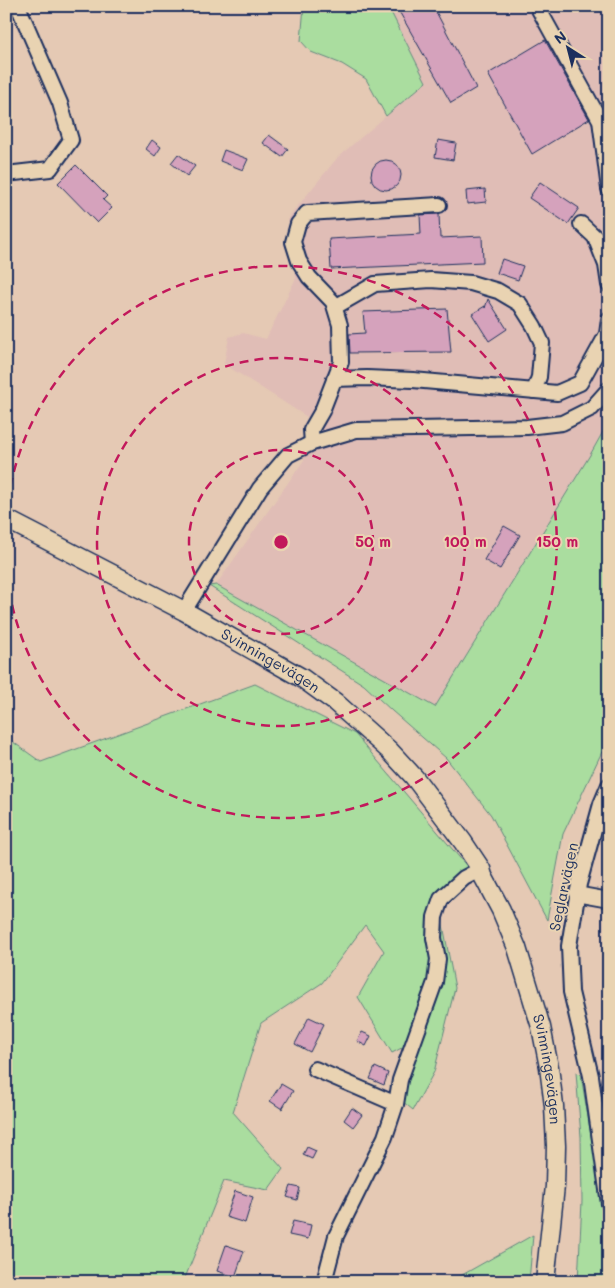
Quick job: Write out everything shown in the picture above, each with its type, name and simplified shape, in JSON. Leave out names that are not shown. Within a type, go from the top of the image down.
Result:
[{"type":"main road","name":"Svinningevägen","points":[[6,519],[184,611],[302,678],[335,702],[390,751],[414,777],[439,809],[481,869],[501,910],[517,948],[541,1026],[554,1106],[556,1146],[555,1186],[545,1282]]},
{"type":"street","points":[[6,174],[50,169],[71,140],[60,104],[18,6]]},
{"type":"street","points":[[538,6],[600,120],[609,189]]},
{"type":"street","points":[[312,443],[311,430],[322,411],[341,362],[340,325],[334,302],[309,277],[299,261],[293,242],[298,224],[307,213],[439,205]]},
{"type":"street","points":[[581,224],[594,237],[606,265],[609,286]]},
{"type":"street","points":[[335,307],[375,284],[431,280],[471,283],[498,291],[520,304],[542,343],[539,376],[534,391]]},
{"type":"street","points":[[334,379],[413,380],[557,393],[580,383],[607,334],[609,319]]},
{"type":"street","points":[[184,611],[260,488],[288,455],[312,443],[356,430],[527,427],[562,422],[592,408],[609,389]]},
{"type":"street","name":"Seglarvägen","points":[[609,785],[601,804],[576,894],[569,946],[570,992],[592,1076],[609,1204]]},
{"type":"street","points":[[324,1282],[336,1236],[385,1138],[396,1104],[400,1080],[435,982],[438,958],[434,938],[435,917],[441,899],[464,878],[481,869]]},
{"type":"street","points":[[576,894],[609,900]]},
{"type":"street","points":[[314,1069],[396,1104]]},
{"type":"shaded area","points":[[388,6],[609,6],[609,421],[435,707],[216,585],[304,460],[307,417],[224,364],[229,337],[243,333],[266,339],[296,278],[288,218],[338,157],[426,82]]},
{"type":"green space","points":[[304,6],[388,6],[426,82],[386,116],[366,79],[342,64],[311,52],[301,41]]},
{"type":"green space","points":[[609,421],[609,737],[563,834],[547,920],[491,815],[446,758],[364,685],[209,586],[216,585],[435,707]]},
{"type":"green space","points":[[255,684],[355,734],[470,870],[440,909],[455,988],[434,1072],[413,1110],[402,1101],[423,1037],[392,1053],[358,997],[384,951],[365,925],[322,983],[261,1023],[233,1112],[283,1169],[268,1190],[224,1181],[185,1278],[194,1282],[6,1282],[6,737],[41,762]]},
{"type":"green space","points":[[576,1072],[581,1075],[609,1245],[609,1282],[578,1282],[582,1201],[581,1137]]},
{"type":"green space","points":[[533,1235],[529,1282],[429,1282],[455,1279]]},
{"type":"building","points":[[396,6],[433,6],[476,88],[451,103]]},
{"type":"building","points":[[545,40],[589,119],[532,154],[488,74]]},
{"type":"building","points":[[269,135],[288,149],[282,157],[263,143]]},
{"type":"building","points":[[152,140],[161,147],[155,156],[146,149]]},
{"type":"building","points":[[438,140],[456,143],[453,160],[435,157]]},
{"type":"building","points":[[224,150],[248,159],[243,170],[220,161]]},
{"type":"building","points":[[178,154],[195,166],[187,176],[171,163]]},
{"type":"building","points":[[386,160],[396,165],[401,175],[396,185],[386,190],[376,185],[371,175],[376,165]]},
{"type":"building","points":[[76,165],[107,196],[103,200],[112,208],[97,223],[58,183]]},
{"type":"building","points":[[540,182],[579,208],[568,224],[529,198]]},
{"type":"building","points":[[485,189],[486,202],[467,204],[466,191]]},
{"type":"building","points":[[439,214],[440,238],[482,236],[483,262],[331,269],[329,239],[421,234],[420,215]]},
{"type":"building","points":[[502,259],[523,266],[518,280],[497,273]]},
{"type":"building","points":[[488,299],[507,329],[489,341],[472,314],[485,306],[485,308]]},
{"type":"building","points":[[447,309],[451,352],[350,353],[349,334],[365,333],[363,312]]},
{"type":"building","points":[[504,526],[520,535],[500,569],[484,560]]},
{"type":"building","points":[[309,1017],[324,1024],[310,1052],[295,1044]]},
{"type":"building","points":[[362,1032],[371,1036],[366,1046],[357,1041]]},
{"type":"building","points":[[375,1067],[388,1073],[384,1085],[370,1079]]},
{"type":"building","points":[[281,1084],[293,1091],[282,1109],[270,1101]]},
{"type":"building","points":[[352,1108],[362,1115],[353,1127],[344,1120]]},
{"type":"building","points":[[307,1147],[316,1151],[312,1159],[303,1155]]},
{"type":"building","points":[[291,1186],[300,1188],[297,1200],[287,1197]]},
{"type":"building","points":[[235,1191],[253,1197],[245,1223],[226,1217]]},
{"type":"building","points":[[293,1221],[311,1225],[308,1239],[289,1235]]},
{"type":"building","points":[[226,1245],[244,1251],[235,1277],[217,1271]]}]
